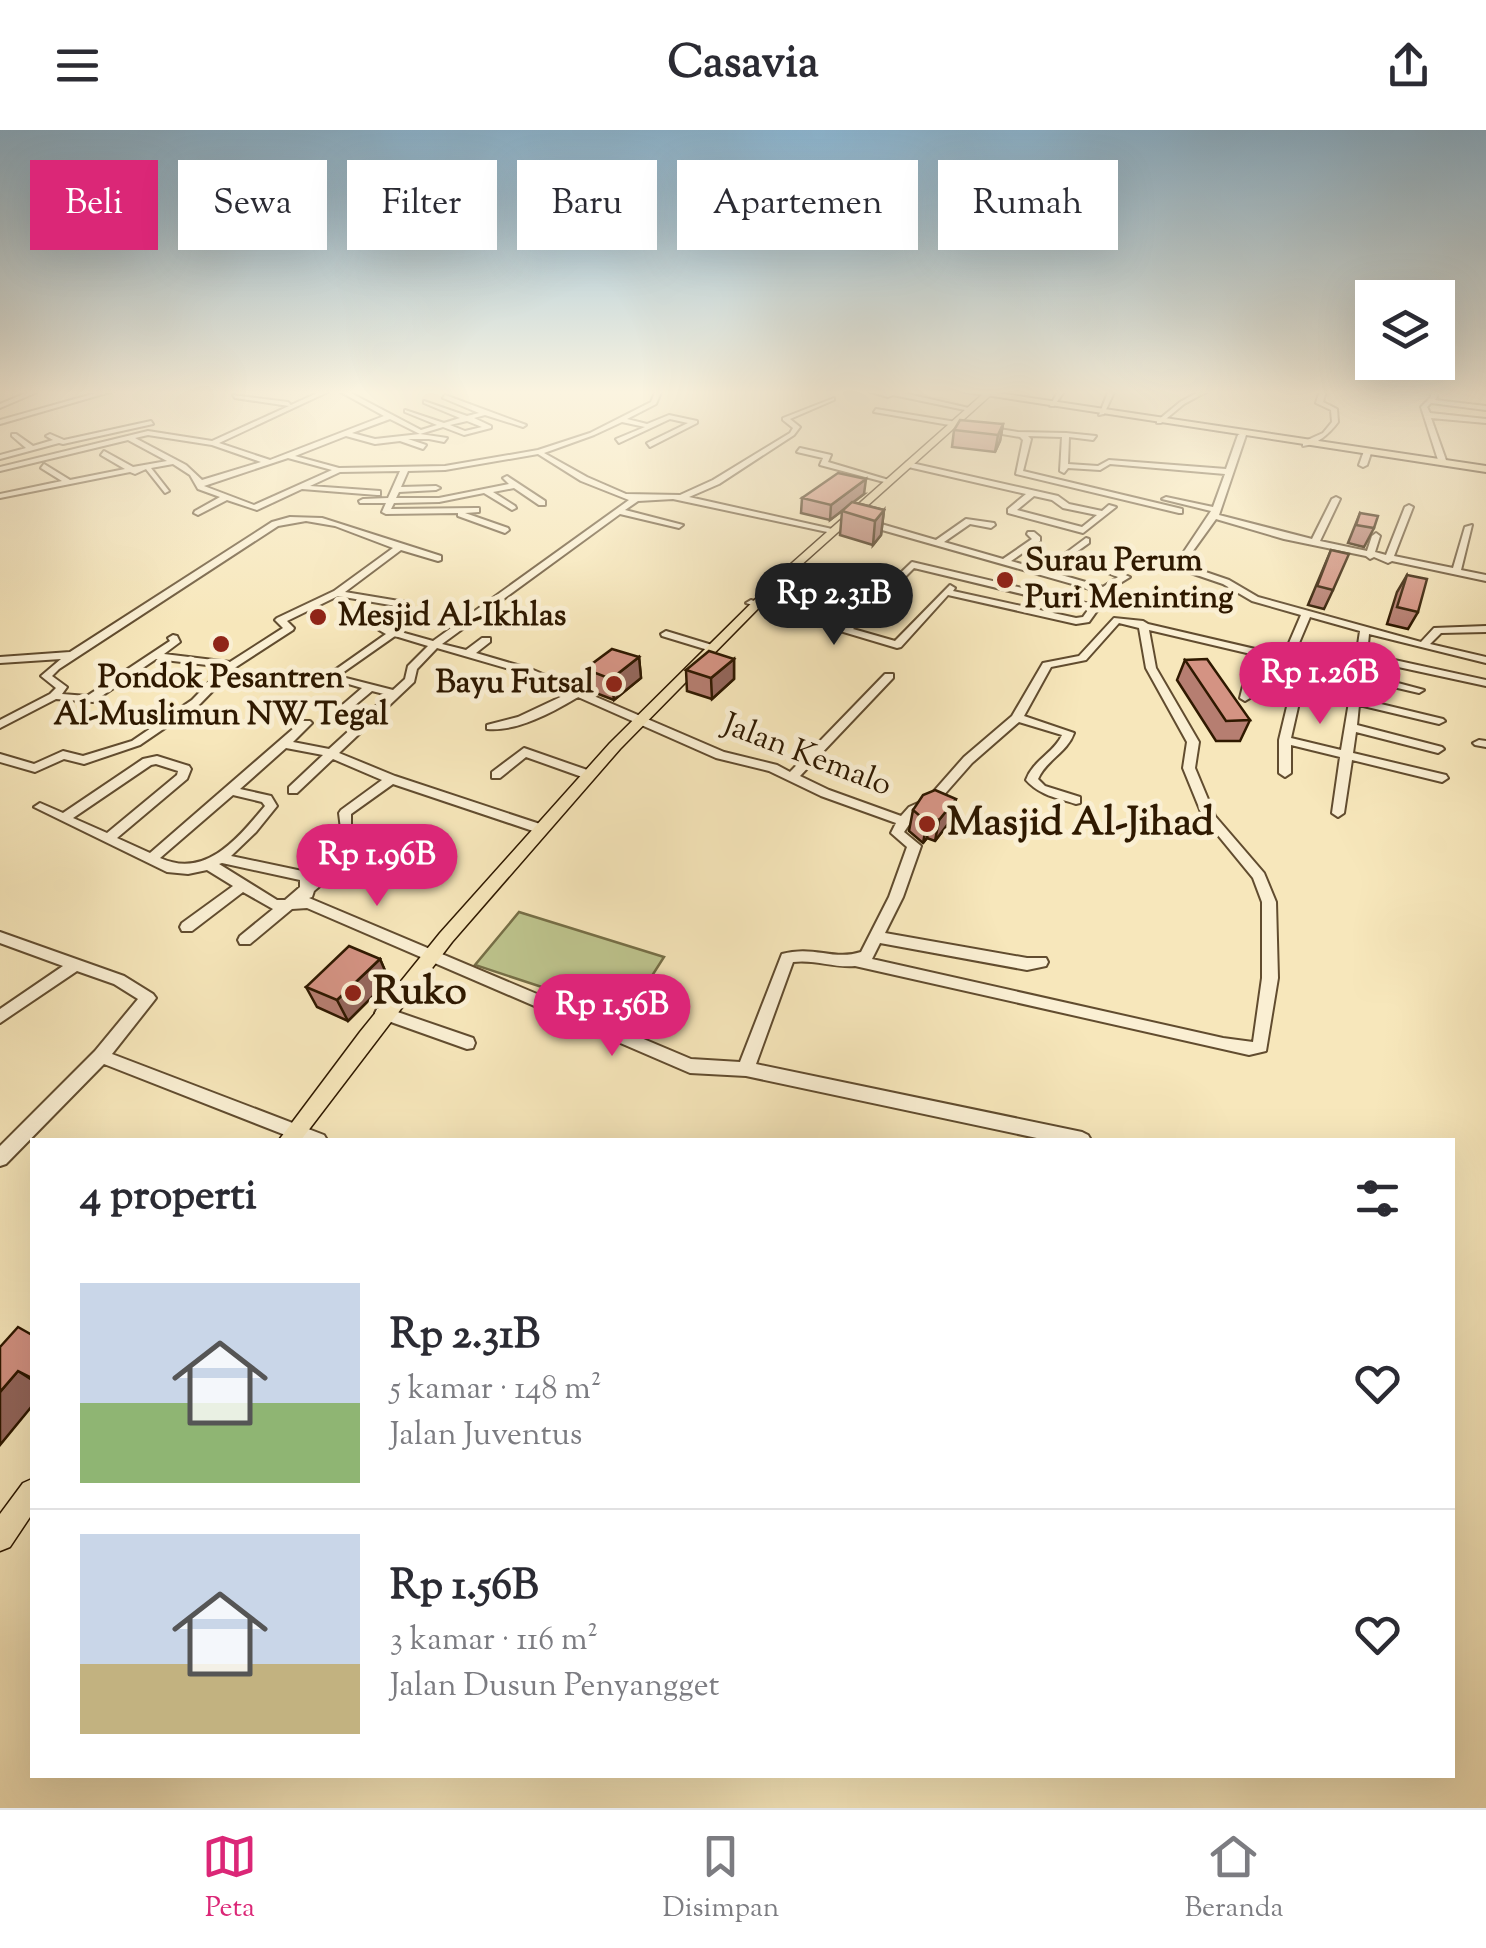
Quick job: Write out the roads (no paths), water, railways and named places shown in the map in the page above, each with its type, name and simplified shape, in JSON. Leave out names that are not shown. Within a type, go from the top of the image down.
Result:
[{"type":"main road","points":[[292,1136],[428,957],[638,718],[751,604],[901,468]]},
{"type":"main road","points":[[0,1537],[30,1495]]},
{"type":"street","points":[[52,468],[68,482]]},
{"type":"street","points":[[86,468],[99,476]]},
{"type":"street","points":[[129,468],[135,472]]},
{"type":"street","points":[[0,496],[153,468]]},
{"type":"street","points":[[190,468],[203,482]]},
{"type":"street","points":[[203,482],[252,468]]},
{"type":"street","points":[[333,468],[455,497],[511,482],[542,503]]},
{"type":"street","points":[[363,501],[398,486],[472,468]]},
{"type":"street","points":[[564,468],[635,499]]},
{"type":"street","points":[[680,497],[738,468]]},
{"type":"street","points":[[846,468],[888,480]]},
{"type":"street","points":[[925,468],[1103,514]]},
{"type":"street","points":[[1017,468],[1179,511]]},
{"type":"street","points":[[1053,480],[1062,468]]},
{"type":"street","points":[[1185,468],[1230,472]]},
{"type":"street","points":[[1231,468],[1215,513],[1182,560],[1185,568],[1226,582],[1250,597],[1406,642],[1486,660]]},
{"type":"street","points":[[148,470],[166,491]]},
{"type":"street","points":[[302,492],[339,470]]},
{"type":"street","points":[[322,478],[398,486]]},
{"type":"street","points":[[24,482],[35,489]]},
{"type":"street","points":[[203,482],[201,486],[245,505],[287,508]]},
{"type":"street","points":[[262,507],[302,492],[436,483]]},
{"type":"street","points":[[398,486],[388,513],[478,512],[455,497]]},
{"type":"street","points":[[1124,490],[1315,543],[1486,578]]},
{"type":"street","points":[[486,491],[512,508]]},
{"type":"street","points":[[1032,493],[1012,510],[1040,531],[1086,536]]},
{"type":"street","points":[[293,790],[392,692],[410,680],[412,668],[435,644],[635,499],[657,494],[680,497],[828,532]]},
{"type":"street","points":[[198,513],[226,496]]},
{"type":"street","points":[[1315,543],[1336,499]]},
{"type":"street","points":[[1005,561],[1064,504]]},
{"type":"street","points":[[228,514],[245,505]]},
{"type":"street","points":[[1046,572],[1069,554],[1112,507]]},
{"type":"street","points":[[1388,560],[1408,508]]},
{"type":"street","points":[[453,511],[505,530]]},
{"type":"street","points":[[619,511],[679,525]]},
{"type":"street","points":[[846,518],[1106,590],[1124,577],[1069,554]]},
{"type":"street","points":[[0,725],[54,696],[62,685],[46,676],[173,587],[288,519],[331,522],[438,558]]},
{"type":"street","points":[[940,542],[970,521],[991,524]]},
{"type":"street","points":[[1456,572],[1469,527]]},
{"type":"street","points":[[1370,556],[1376,536]]},
{"type":"street","points":[[972,552],[987,540]]},
{"type":"street","points":[[0,758],[35,768],[63,755],[84,760],[124,749],[185,711],[232,665],[289,628],[280,620],[337,592],[400,548]]},
{"type":"street","points":[[1355,571],[1357,553]]},
{"type":"street","points":[[846,630],[910,566],[998,582],[1088,603],[1094,608],[1088,618],[1074,621],[946,592]]},
{"type":"street","points":[[751,604],[890,645],[903,642],[961,574]]},
{"type":"street","points":[[984,601],[998,582]]},
{"type":"street","points":[[337,592],[401,604],[402,608],[383,628],[393,633],[330,677],[392,692]]},
{"type":"street","points":[[1294,643],[1306,614]]},
{"type":"street","name":"Jalan Kemalo","points":[[393,633],[520,668],[720,754],[793,776],[902,821],[912,810],[932,802],[968,760],[1017,718],[1047,665],[1084,656],[1112,622],[1144,624]]},
{"type":"street","points":[[746,1069],[776,978],[785,960],[800,953],[858,961],[1223,1044],[1249,1049],[1260,1046],[1270,978],[1269,902],[1259,876],[1209,818],[1189,768],[1193,742],[1151,668],[1144,624],[1255,654],[1419,690]]},
{"type":"street","points":[[1423,646],[1438,630],[1486,628]]},
{"type":"street","points":[[1338,813],[1365,630]]},
{"type":"street","points":[[666,634],[708,647]]},
{"type":"street","points":[[54,696],[89,700],[159,656],[175,642],[173,638]]},
{"type":"street","points":[[468,654],[486,640]]},
{"type":"street","points":[[0,660],[77,654]]},
{"type":"street","points":[[1245,698],[1255,654]]},
{"type":"street","points":[[159,656],[232,665]]},
{"type":"street","points":[[1362,656],[1486,683]]},
{"type":"street","points":[[1285,773],[1284,740],[1302,665]]},
{"type":"street","points":[[793,776],[889,676]]},
{"type":"street","points":[[338,715],[370,687]]},
{"type":"street","points":[[492,727],[504,728],[524,715],[557,708],[579,692]]},
{"type":"street","points":[[1355,702],[1439,721]]},
{"type":"street","points":[[1017,718],[1068,733],[1059,750],[1036,767],[1032,780],[1040,789],[1076,800]]},
{"type":"street","points":[[150,859],[306,722]]},
{"type":"street","points":[[1351,727],[1438,748]]},
{"type":"street","points":[[1284,740],[1442,778]]},
{"type":"street","points":[[284,744],[330,753],[391,779],[541,828]]},
{"type":"street","points":[[496,775],[524,752],[589,775]]},
{"type":"street","points":[[64,818],[150,761],[185,769],[183,776],[109,838]]},
{"type":"street","points":[[346,826],[345,813],[391,779]]},
{"type":"street","points":[[214,861],[271,805],[267,799],[230,790]]},
{"type":"street","points":[[40,807],[178,870],[214,861],[307,877],[308,897]]},
{"type":"street","points":[[858,961],[876,937],[914,846],[897,832],[902,821]]},
{"type":"street","points":[[214,861],[242,886],[276,905],[289,905]]},
{"type":"street","points":[[245,940],[289,905],[308,897],[336,866]]},
{"type":"street","points":[[187,928],[242,886]]},
{"type":"street","points":[[308,897],[428,957],[690,1066],[746,1069],[1073,1138]]},
{"type":"street","points":[[876,937],[1027,964],[1041,962]]},
{"type":"street","points":[[0,938],[147,994],[144,1004],[101,1056],[0,1158]]},
{"type":"street","points":[[0,1017],[76,964]]},
{"type":"street","points":[[382,1013],[466,1043]]},
{"type":"street","points":[[101,1056],[292,1136]]},
{"type":"place","name":"Surau Perum Puri Meninting","points":[[1005,580]]},
{"type":"place","name":"Mesjid Al-Ikhlas","points":[[318,617]]},
{"type":"place","name":"Pondok Pesantren Al-Muslimun NW Tegal","points":[[221,644]]},
{"type":"place","name":"Bayu Futsal","points":[[614,684]]},
{"type":"place","name":"Masjid Al-Jihad","points":[[927,824]]},
{"type":"place","name":"Ruko","points":[[353,993]]}]
